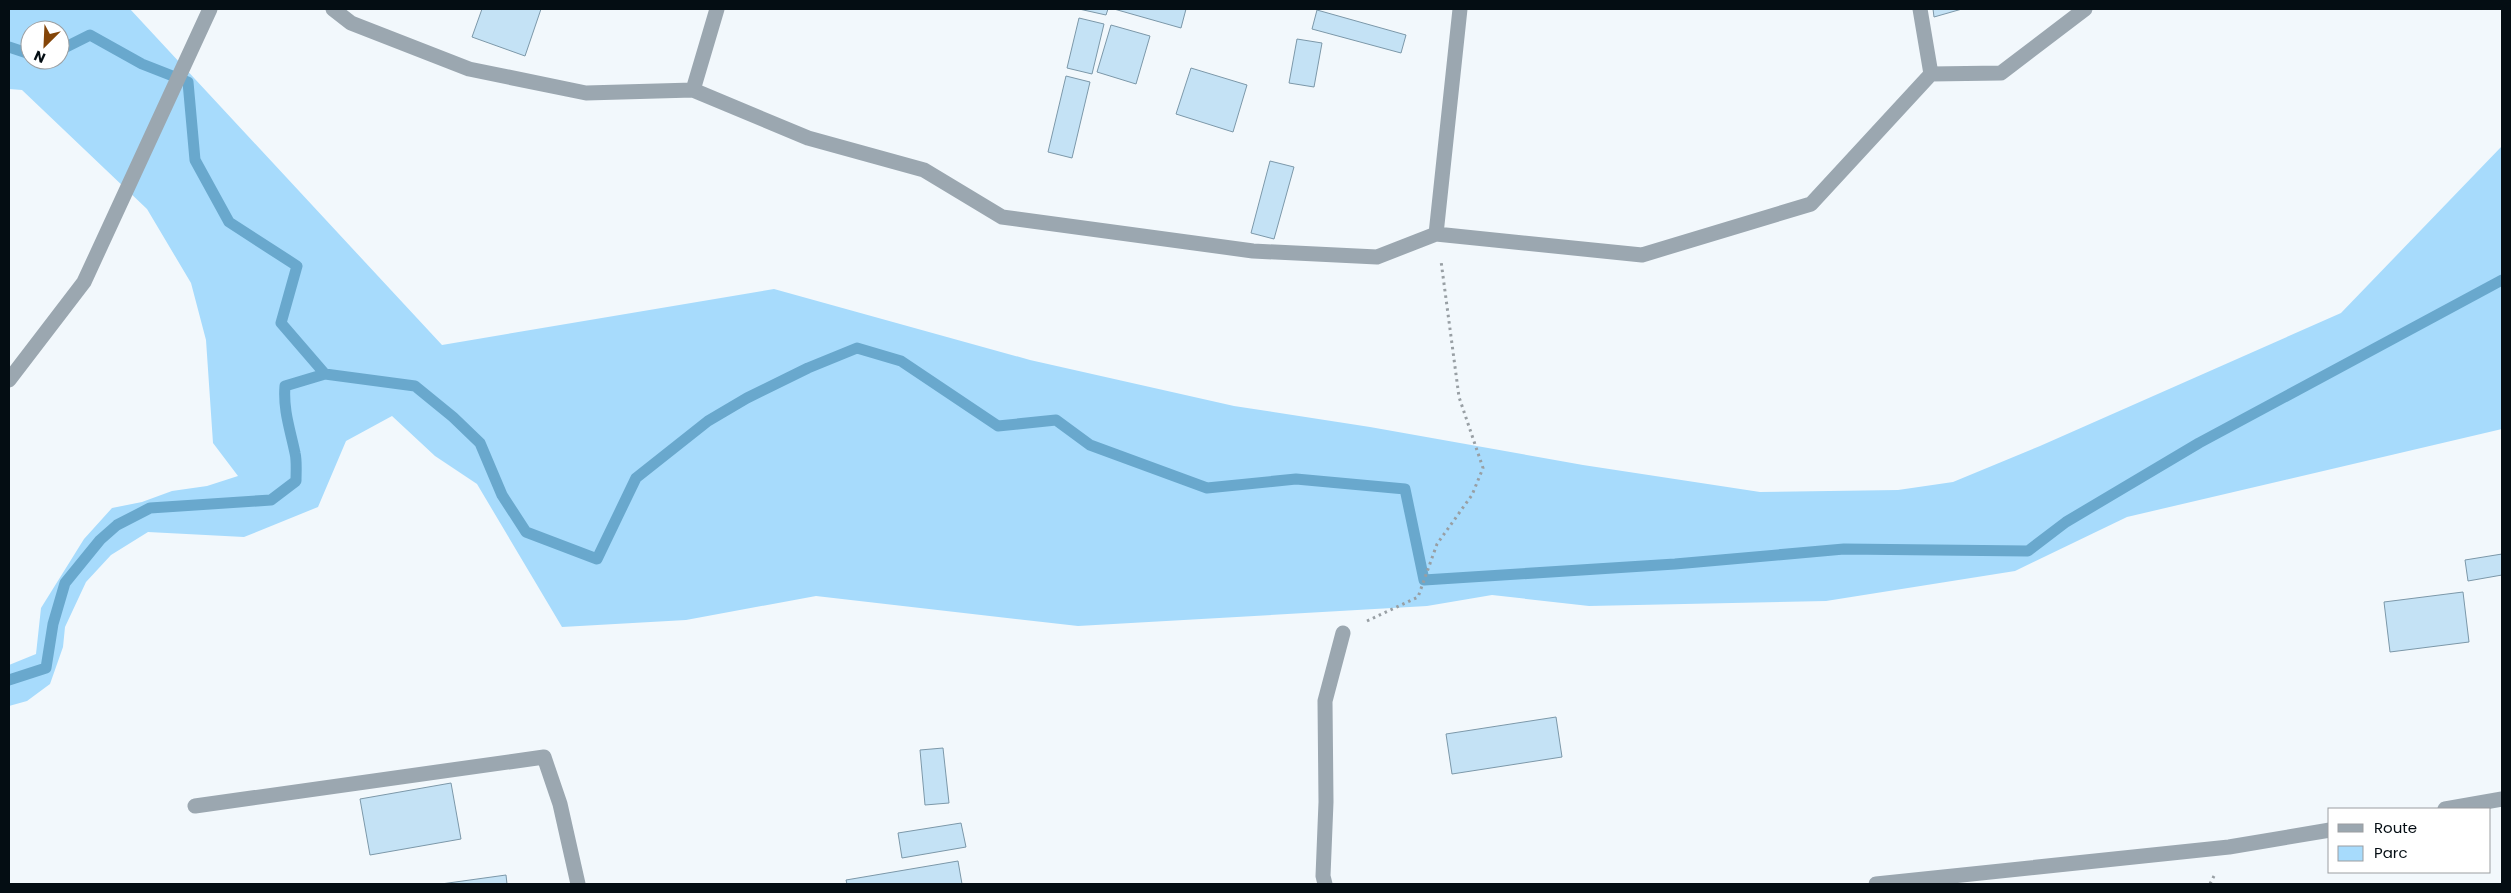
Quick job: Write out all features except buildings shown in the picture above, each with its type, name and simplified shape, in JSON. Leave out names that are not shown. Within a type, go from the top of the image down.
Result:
[{"type":"street","points":[[9,380],[84,282],[210,9]]},
{"type":"street","points":[[332,9],[351,23],[469,69],[586,94],[693,90],[808,138],[924,170],[1002,218],[1253,251],[1377,257],[1436,234],[1642,256],[1811,204],[1931,74],[2001,73],[2085,9]]},
{"type":"street","points":[[693,90],[717,9]]},
{"type":"street","points":[[1436,234],[1460,9]]},
{"type":"street","points":[[1920,9],[1931,74]]},
{"type":"street","points":[[1325,884],[1323,876],[1326,802],[1326,701],[1343,633]]},
{"type":"street","points":[[195,806],[544,757],[560,804],[578,884]]},
{"type":"street","points":[[2451,808],[2502,799]]},
{"type":"street","points":[[1876,884],[2229,847],[2328,830]]},
{"type":"path","points":[[1343,633],[1418,597],[1437,544],[1472,495],[1483,468],[1459,397],[1451,320],[1436,234]]},
{"type":"green space","points":[[9,9],[130,9],[442,345],[774,289],[1030,360],[1234,406],[1370,427],[1583,465],[1760,492],[1898,490],[1953,482],[2040,446],[2341,313],[2502,146],[2502,429],[2127,517],[2015,571],[1826,601],[1589,606],[1492,595],[1427,606],[1078,626],[816,596],[686,620],[562,627],[477,484],[435,456],[392,416],[346,441],[318,507],[244,537],[148,532],[111,555],[86,582],[65,627],[63,647],[50,684],[27,701],[9,706],[9,665],[36,654],[41,608],[84,539],[112,508],[142,502],[172,491],[207,486],[238,476],[213,443],[206,340],[191,283],[147,209],[22,90],[9,89]]},
{"type":"waterway","points":[[70,45],[90,35],[142,64],[188,82],[195,160],[229,222],[297,266],[281,323],[325,374],[415,386],[453,417],[480,443],[502,495],[526,532],[597,559],[636,478],[708,421],[747,398],[808,368],[857,348],[901,361],[998,426],[1056,420],[1090,445],[1207,488],[1296,479],[1405,489],[1424,580],[1675,564],[1844,549],[2028,551],[2066,522],[2199,443],[2502,280]]},
{"type":"waterway","points":[[9,47],[20,51]]},
{"type":"waterway","points":[[9,680],[46,668],[53,624],[65,583],[100,540],[117,525],[150,508],[271,500],[296,481],[296,456],[286,411],[285,386],[325,374]]}]
